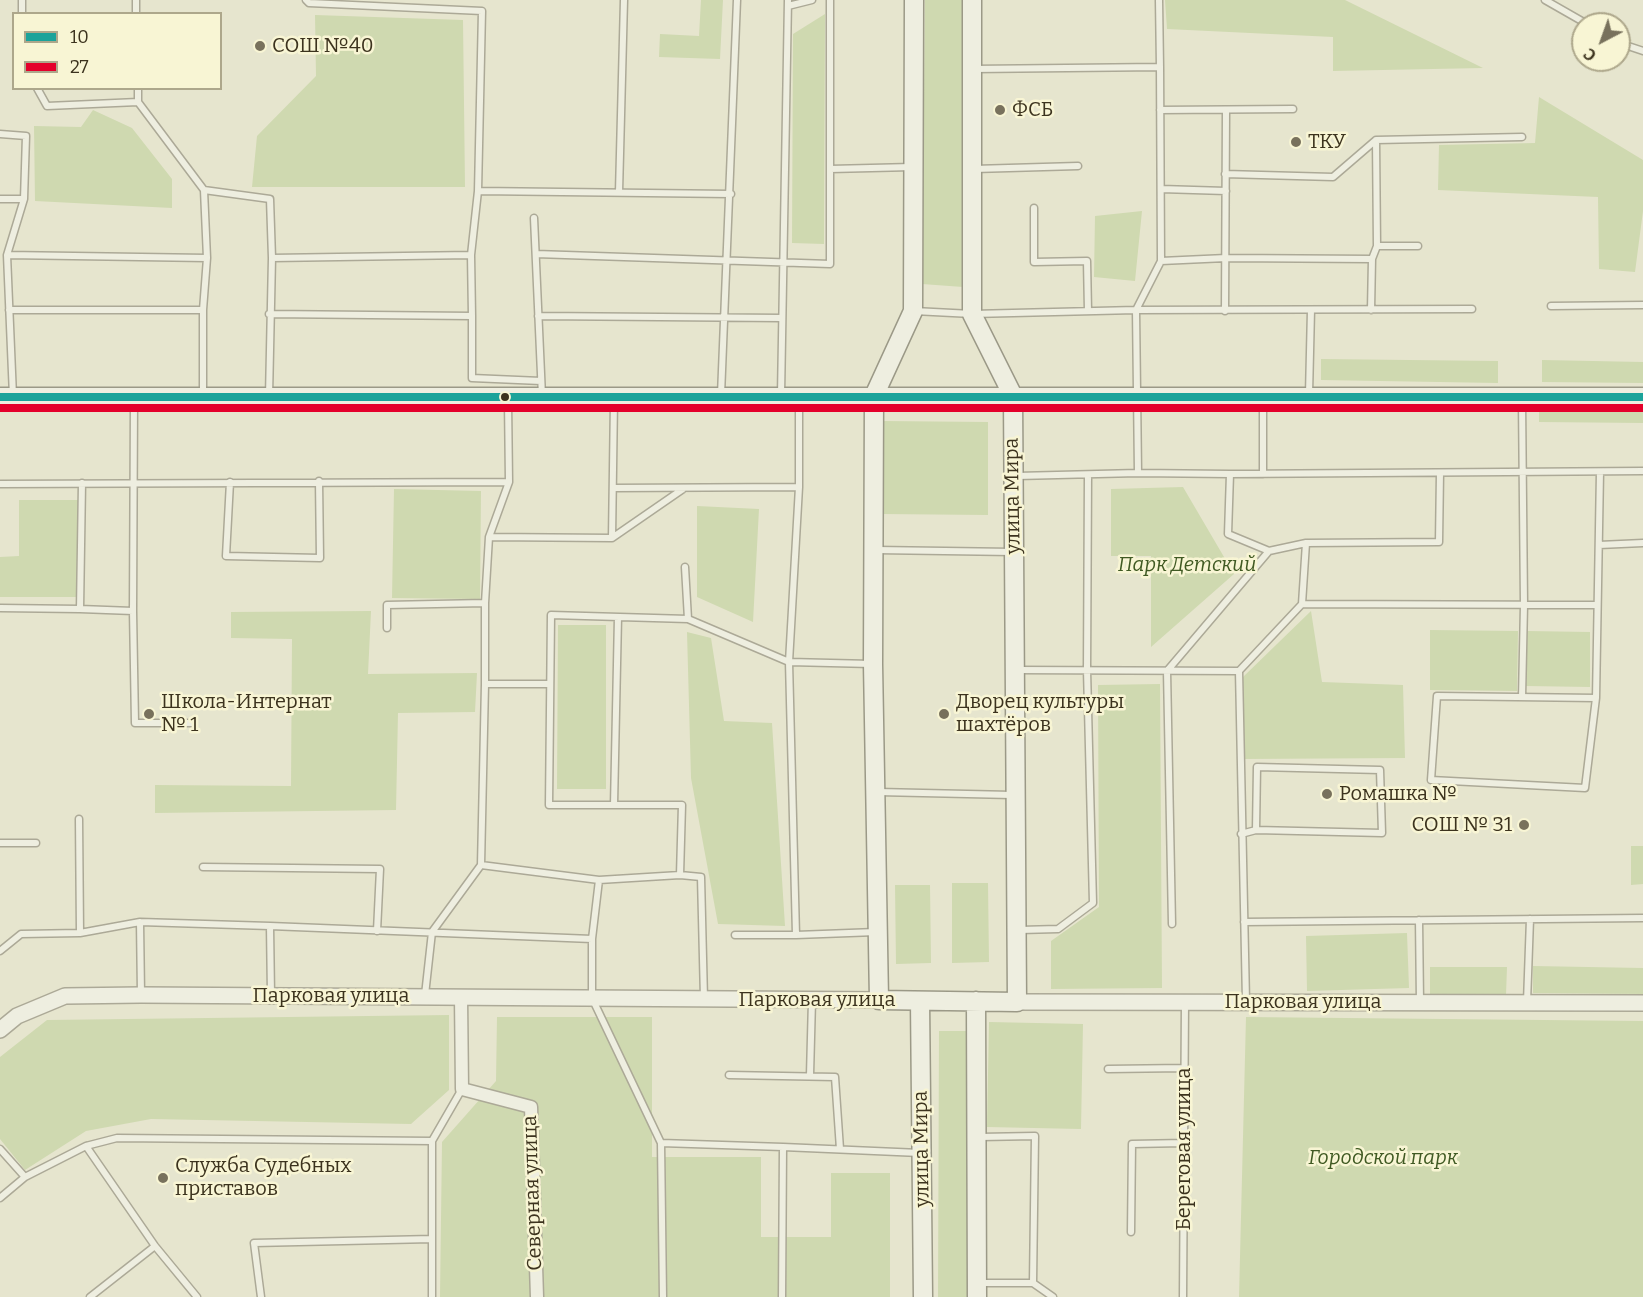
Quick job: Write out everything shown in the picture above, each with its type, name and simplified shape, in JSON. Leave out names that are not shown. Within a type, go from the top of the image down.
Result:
[{"type":"main road","points":[[879,1000],[873,664],[874,396],[913,311],[914,0]]},
{"type":"main road","name":"улица Мира","points":[[972,0],[972,314],[1012,396],[1017,1002]]},
{"type":"main road","points":[[7,397],[203,395],[472,397],[508,396],[541,389],[614,396],[1643,397]]},
{"type":"main road","name":"Парковая улица","points":[[879,1000],[1017,1002]]},
{"type":"main road","name":"улица Мира","points":[[920,1001],[923,1297]]},
{"type":"main road","points":[[976,1001],[977,1290]]},
{"type":"street","name":"Парковая улица","points":[[0,1030],[17,1016],[65,996],[141,994],[879,1000]]},
{"type":"street","points":[[461,997],[462,1089]]},
{"type":"street","name":"Парковая улица","points":[[1017,1002],[1643,1003]]},
{"type":"street","name":"Северная улица","points":[[462,1089],[531,1107],[537,1297]]},
{"type":"lane","points":[[306,0],[309,3],[483,11],[478,191],[471,255],[472,397]]},
{"type":"lane","points":[[619,192],[624,0]]},
{"type":"lane","points":[[722,396],[737,0]]},
{"type":"lane","points":[[796,935],[789,662],[799,487],[782,318],[788,3],[812,0]]},
{"type":"lane","points":[[536,254],[830,264],[830,0]]},
{"type":"lane","points":[[1138,473],[1136,310],[1161,261],[1158,0]]},
{"type":"lane","points":[[1545,0],[1571,15]]},
{"type":"lane","points":[[973,69],[1160,67]]},
{"type":"lane","points":[[38,90],[47,106],[138,102]]},
{"type":"lane","points":[[138,90],[138,102],[204,190],[207,258],[203,310],[203,395]]},
{"type":"lane","points":[[1160,110],[1293,109]]},
{"type":"lane","points":[[1225,311],[1226,111]]},
{"type":"lane","points":[[0,134],[26,136],[24,199],[7,255],[9,310],[7,397]]},
{"type":"lane","points":[[1225,174],[1333,177],[1376,140],[1522,137]]},
{"type":"lane","points":[[1371,310],[1372,259],[1377,246],[1376,140]]},
{"type":"lane","points":[[973,169],[1078,166]]},
{"type":"lane","points":[[830,169],[913,167]]},
{"type":"lane","points":[[1161,189],[1226,191]]},
{"type":"lane","points":[[204,190],[270,199],[272,258],[268,397]]},
{"type":"lane","points":[[478,191],[731,194]]},
{"type":"lane","points":[[0,199],[24,199]]},
{"type":"lane","points":[[1034,208],[1034,262],[1087,261],[1088,311]]},
{"type":"lane","points":[[472,378],[541,389],[534,219]]},
{"type":"lane","points":[[1377,246],[1418,246]]},
{"type":"lane","points":[[7,255],[207,258]]},
{"type":"lane","points":[[272,258],[471,255]]},
{"type":"lane","points":[[1161,261],[1226,258],[1372,259]]},
{"type":"lane","points":[[1551,306],[1643,305]]},
{"type":"lane","points":[[913,311],[972,314],[1136,310],[1472,309]]},
{"type":"lane","points":[[9,310],[203,310]]},
{"type":"lane","points":[[1309,397],[1311,310]]},
{"type":"lane","points":[[269,314],[472,316]]},
{"type":"lane","points":[[538,316],[782,318]]},
{"type":"lane","points":[[134,396],[135,723],[193,723]]},
{"type":"lane","points":[[425,997],[432,932],[481,865],[485,603],[489,537],[509,482],[508,396]]},
{"type":"lane","points":[[612,538],[614,396]]},
{"type":"lane","points":[[1263,397],[1263,474]]},
{"type":"lane","points":[[1522,397],[1524,605],[1522,697]]},
{"type":"lane","points":[[1013,476],[1138,473],[1643,471]]},
{"type":"lane","points":[[1596,698],[1437,696],[1431,780],[1585,788],[1596,698],[1600,472]]},
{"type":"lane","points":[[1230,474],[1228,534],[1269,551],[1306,543],[1439,542],[1440,473]]},
{"type":"lane","points":[[1017,930],[1058,928],[1093,903],[1087,670],[1088,475]]},
{"type":"lane","points":[[230,482],[226,556],[320,558],[319,481]]},
{"type":"lane","points":[[0,484],[509,482]]},
{"type":"lane","points":[[80,609],[82,483]]},
{"type":"lane","points":[[613,488],[799,487]]},
{"type":"lane","points":[[489,537],[612,538],[685,488]]},
{"type":"lane","points":[[1246,1002],[1239,671],[1302,604],[1306,543]]},
{"type":"lane","points":[[1599,545],[1643,543]]},
{"type":"lane","points":[[873,549],[1014,552]]},
{"type":"lane","points":[[1172,924],[1167,671],[1269,551]]},
{"type":"lane","points":[[685,567],[688,619]]},
{"type":"lane","points":[[387,628],[387,605],[485,603]]},
{"type":"lane","points":[[1302,604],[1597,605]]},
{"type":"lane","points":[[0,608],[133,611]]},
{"type":"lane","points":[[680,875],[682,806],[549,805],[551,615],[688,619],[789,662],[873,664]]},
{"type":"lane","points":[[614,806],[618,617]]},
{"type":"lane","points":[[1015,670],[1239,671]]},
{"type":"lane","points":[[485,684],[550,684]]},
{"type":"lane","points":[[1241,834],[1256,830],[1382,832],[1380,770],[1257,767],[1256,830]]},
{"type":"lane","points":[[876,792],[1016,795]]},
{"type":"lane","points":[[79,819],[80,933]]},
{"type":"lane","points":[[0,843],[36,843]]},
{"type":"lane","points":[[481,865],[599,880],[680,875],[701,877],[704,999]]},
{"type":"lane","points":[[203,867],[380,868],[377,931]]},
{"type":"lane","points":[[599,880],[592,939],[592,998],[662,1143],[663,1297]]},
{"type":"lane","points":[[1244,922],[1643,918]]},
{"type":"lane","points":[[1527,1002],[1530,919]]},
{"type":"lane","points":[[1419,920],[1420,1002]]},
{"type":"lane","points":[[140,922],[141,994]]},
{"type":"lane","points":[[0,951],[21,934],[80,933],[140,922],[592,939]]},
{"type":"lane","points":[[270,926],[271,996]]},
{"type":"lane","points":[[735,935],[878,932]]},
{"type":"lane","points":[[810,1075],[813,1000]]},
{"type":"lane","name":"Береговая улица","points":[[1183,1297],[1185,1002]]},
{"type":"lane","points":[[1108,1069],[1184,1068]]},
{"type":"lane","points":[[729,1075],[835,1077],[840,1149]]},
{"type":"lane","points":[[432,1297],[432,1141],[462,1089]]},
{"type":"lane","points":[[976,1137],[1035,1136],[1033,1283]]},
{"type":"lane","points":[[0,1198],[25,1177],[86,1146],[117,1138],[432,1141]]},
{"type":"lane","points":[[662,1143],[922,1153]]},
{"type":"lane","points":[[1131,1232],[1132,1144],[1184,1143]]},
{"type":"lane","points":[[86,1146],[155,1246],[197,1297]]},
{"type":"lane","points":[[782,1297],[783,1147]]},
{"type":"lane","points":[[0,1149],[25,1177]]},
{"type":"lane","points":[[261,1297],[254,1243],[432,1239]]},
{"type":"lane","points":[[90,1297],[155,1246]]},
{"type":"lane","points":[[977,1290],[1033,1283],[1053,1297]]},
{"type":"green space","points":[[701,0],[723,0],[720,59],[659,57],[660,34],[699,36]]},
{"type":"green space","points":[[925,0],[964,0],[963,287],[922,284]]},
{"type":"green space","points":[[1165,0],[1345,0],[1483,68],[1333,71],[1333,37],[1167,29]]},
{"type":"green space","points":[[825,14],[824,244],[792,243],[793,34]]},
{"type":"green space","points":[[315,15],[463,20],[465,187],[252,187],[257,136],[316,76]]},
{"type":"green space","points":[[1539,97],[1643,160],[1643,211],[1635,272],[1599,269],[1598,197],[1438,190],[1439,145],[1535,143]]},
{"type":"green space","points":[[93,110],[132,128],[172,179],[172,208],[35,201],[34,126],[81,127]]},
{"type":"green space","points":[[1142,211],[1135,281],[1094,277],[1095,216]]},
{"type":"green space","points":[[1321,359],[1498,361],[1498,383],[1321,380]]},
{"type":"green space","points":[[1542,360],[1643,362],[1643,383],[1542,382]]},
{"type":"green space","points":[[1539,400],[1643,402],[1643,423],[1539,422]]},
{"type":"green space","points":[[882,421],[988,422],[988,515],[881,514]]},
{"type":"green space","name":"Парк Детский","points":[[1183,487],[1234,574],[1151,647],[1151,556],[1111,556],[1111,489]]},
{"type":"green space","points":[[394,489],[481,491],[480,599],[392,598]]},
{"type":"green space","points":[[19,500],[78,500],[78,597],[0,597],[0,557],[19,556]]},
{"type":"green space","points":[[697,506],[759,509],[753,622],[697,597]]},
{"type":"green space","points":[[371,611],[368,674],[477,673],[475,712],[398,713],[396,810],[155,813],[155,785],[291,786],[292,639],[231,638],[231,612]]},
{"type":"green space","points":[[1311,611],[1322,682],[1403,685],[1405,758],[1243,759],[1243,677]]},
{"type":"green space","points":[[558,625],[606,625],[606,789],[557,789]]},
{"type":"green space","points":[[1430,630],[1518,631],[1517,691],[1430,690]]},
{"type":"green space","points":[[1527,631],[1590,632],[1590,687],[1526,686]]},
{"type":"green space","points":[[687,632],[711,638],[724,721],[772,723],[785,926],[718,924],[691,778]]},
{"type":"green space","points":[[1160,684],[1162,988],[1051,989],[1051,941],[1099,907],[1098,685]]},
{"type":"green space","points":[[1631,846],[1643,846],[1643,884],[1631,885]]},
{"type":"green space","points":[[952,883],[988,883],[989,962],[952,963]]},
{"type":"green space","points":[[895,885],[930,885],[931,963],[896,964]]},
{"type":"green space","points":[[1407,933],[1409,988],[1307,991],[1306,936]]},
{"type":"green space","points":[[1533,966],[1643,968],[1643,994],[1533,993]]},
{"type":"green space","points":[[1430,967],[1507,967],[1506,995],[1430,995]]},
{"type":"green space","points":[[449,1015],[449,1090],[411,1124],[151,1119],[86,1131],[25,1170],[0,1139],[0,1057],[47,1020]]},
{"type":"green space","points":[[497,1017],[652,1017],[652,1157],[761,1157],[761,1237],[831,1237],[831,1173],[890,1173],[890,1297],[440,1297],[442,1142],[496,1081]]},
{"type":"green space","name":"Городской парк","points":[[1246,1017],[1643,1021],[1643,1297],[1239,1297]]},
{"type":"green space","points":[[989,1022],[1083,1024],[1081,1129],[987,1127]]},
{"type":"green space","points":[[939,1031],[968,1031],[967,1297],[938,1297]]},
{"type":"transit line","name":"10","points":[[0,397],[1643,397]]},
{"type":"transit line","name":"27","points":[[0,408],[1643,408]]},
{"type":"place","name":"СОШ №40","points":[[260,46]]},
{"type":"place","name":"ФСБ","points":[[1000,110]]},
{"type":"place","name":"ТКУ","points":[[1296,142]]},
{"type":"place","name":"Школа-Интернат № 1","points":[[149,714]]},
{"type":"place","name":"Дворец культуры шахтёров","points":[[944,714]]},
{"type":"place","name":"Ромашка №","points":[[1327,794]]},
{"type":"place","name":"СОШ № 31","points":[[1524,825]]},
{"type":"place","name":"Служба Судебных приставов","points":[[163,1178]]}]
